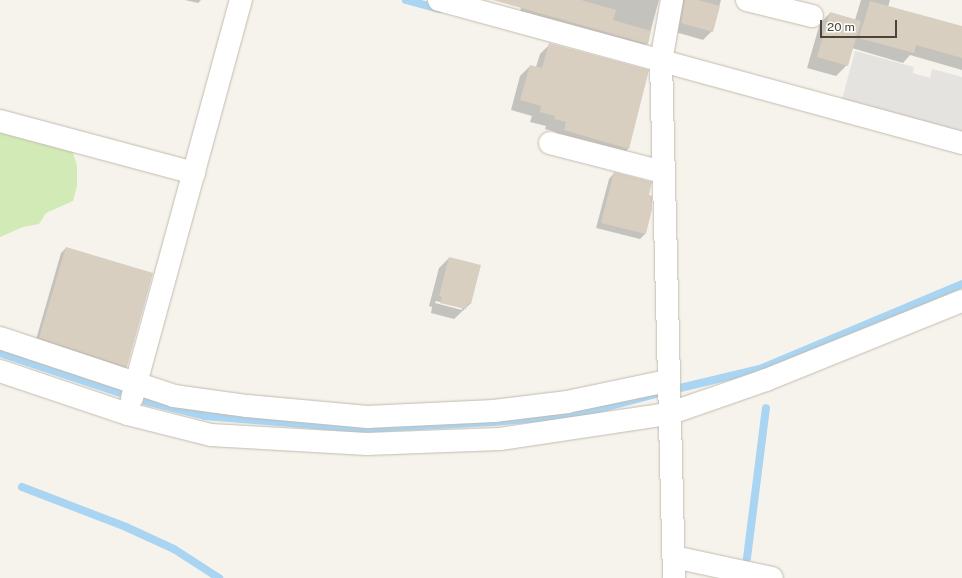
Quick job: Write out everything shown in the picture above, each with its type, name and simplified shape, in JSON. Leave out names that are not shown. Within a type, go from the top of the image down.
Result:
[{"type":"street","points":[[128,414],[241,0]]},
{"type":"street","points":[[439,0],[962,143]]},
{"type":"street","points":[[672,0],[661,61],[667,381],[674,567],[772,578]]},
{"type":"street","points":[[747,0],[812,16]]},
{"type":"street","points":[[0,121],[194,173]]},
{"type":"street","points":[[550,142],[663,172]]},
{"type":"street","points":[[0,371],[128,414],[211,434],[367,444],[500,439],[668,414],[766,380],[962,301]]},
{"type":"street","points":[[0,338],[174,396],[247,406],[367,417],[494,410],[567,402],[667,381]]},
{"type":"green space","points":[[0,127],[71,146],[77,166],[77,186],[73,201],[46,213],[39,224],[23,227],[0,237]]},
{"type":"shaded area","points":[[855,51],[914,67],[913,73],[930,78],[932,69],[962,77],[962,136],[841,103]]},
{"type":"building","points":[[493,0],[581,0],[616,10],[613,20],[651,31],[648,44]]},
{"type":"building","points":[[685,0],[698,0],[720,6],[713,32],[681,23]]},
{"type":"building","points":[[870,1],[962,26],[962,58],[916,45],[914,53],[859,38]]},
{"type":"building","points":[[830,12],[861,21],[848,66],[817,57]]},
{"type":"building","points":[[549,43],[649,70],[629,149],[564,130],[566,122],[554,119],[555,116],[540,112],[541,106],[520,100],[530,65],[542,68]]},
{"type":"building","points":[[614,172],[652,182],[649,195],[652,196],[652,209],[646,234],[601,223]]},
{"type":"building","points":[[66,247],[153,273],[127,367],[39,338]]},
{"type":"building","points":[[449,257],[481,265],[471,304],[468,303],[466,309],[440,303],[442,297],[439,296]]},
{"type":"waterway","points":[[406,0],[440,9]]},
{"type":"waterway","points":[[680,388],[760,369],[962,284]]},
{"type":"waterway","points":[[0,353],[123,394]]},
{"type":"waterway","points":[[141,400],[205,416],[362,429],[493,422],[576,415],[656,394]]},
{"type":"waterway","points":[[747,558],[766,408]]},
{"type":"waterway","points":[[22,487],[126,527],[174,549],[219,578]]}]
